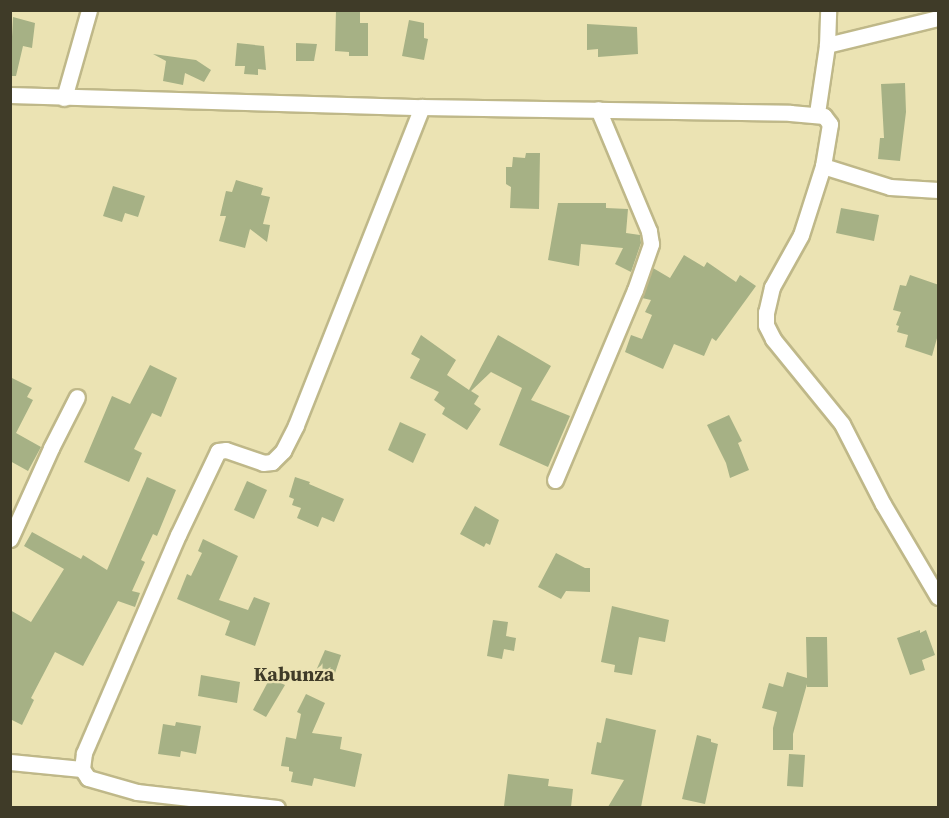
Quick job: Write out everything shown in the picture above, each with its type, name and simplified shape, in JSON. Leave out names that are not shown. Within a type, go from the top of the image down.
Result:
[{"type":"street","points":[[817,114],[827,45],[828,10]]},
{"type":"street","points":[[64,98],[87,12]]},
{"type":"street","points":[[827,45],[939,18]]},
{"type":"street","points":[[10,95],[422,107],[817,114],[829,119],[823,166],[801,235],[772,287],[765,312],[765,325],[773,339],[842,424],[883,504],[939,597]]},
{"type":"street","points":[[277,807],[150,800],[137,792],[88,778],[82,769],[84,753],[178,535],[218,451],[226,450],[263,463],[272,462],[283,451],[292,434],[422,107]]},
{"type":"street","points":[[555,480],[635,290],[651,244],[648,231],[598,109]]},
{"type":"street","points":[[823,166],[890,187],[939,190]]},
{"type":"street","points":[[10,539],[77,397]]},
{"type":"street","points":[[10,762],[82,769]]},
{"type":"building","points":[[336,10],[360,10],[360,23],[368,23],[368,56],[349,56],[349,52],[335,51]]},
{"type":"building","points":[[13,17],[35,23],[32,48],[23,46],[16,76],[10,76]]},
{"type":"building","points":[[409,20],[424,23],[424,38],[428,39],[424,60],[402,56]]},
{"type":"building","points":[[587,24],[637,27],[638,54],[598,57],[598,49],[587,50]]},
{"type":"building","points":[[237,43],[264,46],[266,70],[258,69],[258,75],[244,74],[245,66],[235,66]]},
{"type":"building","points":[[296,43],[317,44],[314,61],[296,61]]},
{"type":"building","points":[[153,54],[196,60],[211,70],[204,82],[185,73],[183,85],[163,81],[166,61]]},
{"type":"building","points":[[905,83],[906,112],[900,161],[878,159],[880,138],[884,138],[881,84]]},
{"type":"building","points":[[526,153],[540,153],[539,209],[510,208],[511,187],[506,184],[506,167],[512,167],[513,157],[525,158]]},
{"type":"building","points":[[236,180],[263,188],[261,195],[270,197],[263,224],[270,225],[267,242],[250,229],[245,248],[219,241],[226,216],[220,216],[226,191],[232,192]]},
{"type":"building","points":[[113,186],[145,196],[138,217],[125,213],[122,222],[103,216]]},
{"type":"building","points":[[558,203],[606,203],[606,208],[628,209],[626,233],[640,235],[641,243],[631,272],[615,264],[623,248],[581,244],[579,266],[548,260]]},
{"type":"building","points":[[841,208],[879,215],[874,241],[836,233]]},
{"type":"building","points":[[684,255],[704,267],[707,262],[736,282],[740,275],[756,286],[716,341],[712,338],[704,356],[674,344],[663,369],[625,352],[631,335],[642,339],[652,315],[645,312],[651,300],[642,298],[653,268],[670,278]]},
{"type":"building","points":[[910,275],[939,285],[939,331],[932,356],[905,347],[908,335],[897,332],[899,326],[896,325],[901,312],[893,310],[900,285],[906,286]]},
{"type":"building","points":[[421,335],[456,360],[447,375],[469,390],[498,335],[551,366],[531,400],[570,416],[548,467],[499,445],[522,388],[491,372],[471,391],[479,396],[474,404],[481,409],[467,430],[442,414],[445,408],[434,400],[439,392],[410,378],[420,359],[411,354]]},
{"type":"building","points":[[150,365],[177,378],[161,417],[152,413],[134,449],[142,453],[129,482],[84,462],[112,396],[130,404]]},
{"type":"building","points":[[10,377],[32,388],[27,397],[33,400],[16,433],[41,447],[28,471],[10,461]]},
{"type":"building","points":[[729,415],[742,441],[738,443],[749,470],[730,478],[726,463],[707,425]]},
{"type":"building","points":[[400,422],[426,434],[413,463],[388,450]]},
{"type":"building","points":[[147,477],[176,490],[157,536],[153,534],[141,560],[145,562],[132,591],[140,593],[135,607],[118,601],[83,666],[55,652],[31,698],[34,700],[22,725],[10,719],[10,610],[31,622],[64,569],[24,546],[32,532],[81,559],[83,555],[107,570]]},
{"type":"building","points":[[295,477],[344,499],[334,522],[322,517],[318,527],[297,518],[301,508],[292,505],[294,499],[289,497]]},
{"type":"building","points":[[247,481],[267,490],[254,519],[234,510]]},
{"type":"building","points":[[475,506],[499,520],[490,545],[486,543],[484,547],[460,534]]},
{"type":"building","points":[[203,539],[238,556],[219,600],[248,610],[254,597],[270,603],[255,646],[225,635],[230,621],[177,599],[187,574],[191,576],[202,553],[198,551]]},
{"type":"building","points":[[556,553],[585,568],[590,568],[590,592],[566,591],[561,599],[538,587]]},
{"type":"building","points":[[612,606],[669,620],[665,642],[639,637],[632,675],[614,672],[615,665],[601,662]]},
{"type":"building","points":[[493,620],[508,622],[506,636],[516,638],[514,651],[504,649],[502,659],[487,656]]},
{"type":"building","points":[[920,630],[920,633],[926,630],[935,655],[922,660],[925,670],[910,675],[897,638]]},
{"type":"building","points":[[806,637],[827,637],[828,687],[807,687],[807,684],[793,734],[793,750],[773,750],[773,728],[777,712],[762,708],[769,683],[783,687],[787,672],[807,678]]},
{"type":"building","points":[[325,650],[341,655],[333,679],[315,673]]},
{"type":"building","points":[[201,675],[240,682],[237,703],[198,696]]},
{"type":"building","points":[[270,678],[285,685],[266,717],[253,710]]},
{"type":"building","points":[[306,694],[325,703],[312,733],[342,737],[340,749],[362,754],[355,787],[314,778],[312,786],[291,782],[293,772],[289,771],[289,767],[281,766],[286,737],[296,739],[301,714],[297,712]]},
{"type":"building","points":[[606,718],[656,730],[641,807],[608,807],[624,780],[591,774],[597,742],[601,743]]},
{"type":"building","points":[[176,722],[201,726],[196,754],[181,751],[180,757],[158,754],[163,724],[175,726]]},
{"type":"building","points":[[697,735],[711,739],[711,742],[718,744],[705,804],[682,799]]},
{"type":"building","points":[[789,754],[805,755],[803,787],[787,786]]},
{"type":"building","points":[[508,774],[549,779],[548,786],[573,789],[571,807],[504,806]]},
{"type":"district","name":"Kabunza","points":[[294,674]]}]
